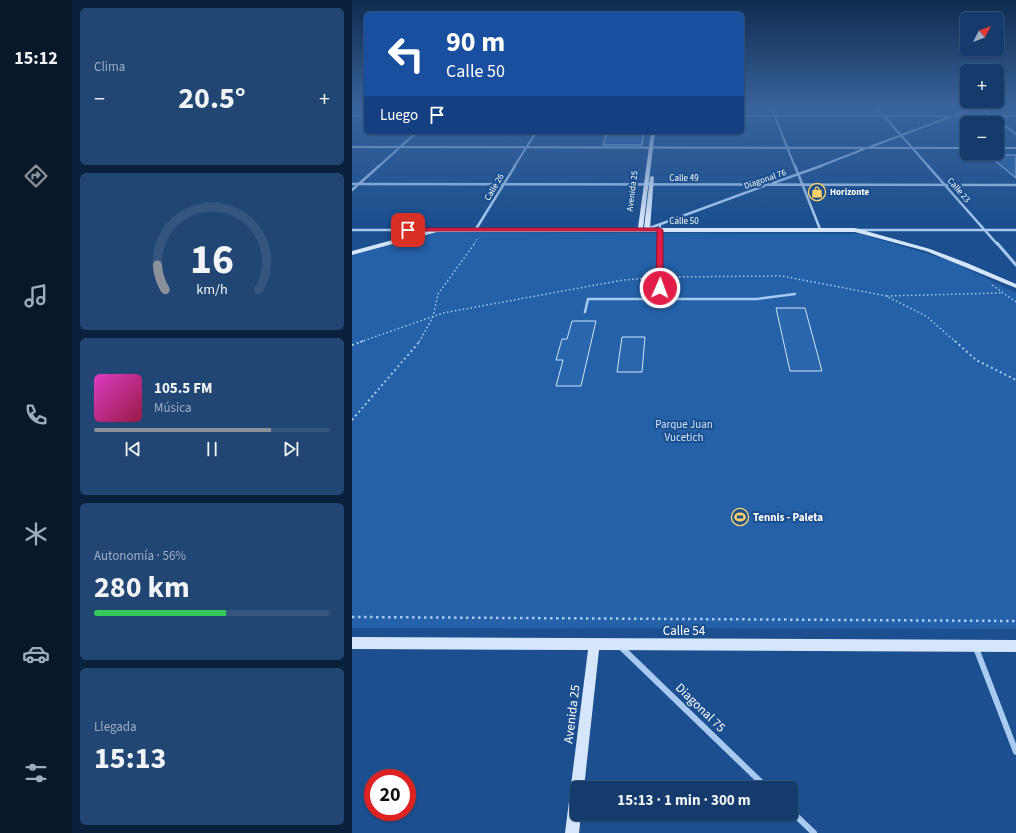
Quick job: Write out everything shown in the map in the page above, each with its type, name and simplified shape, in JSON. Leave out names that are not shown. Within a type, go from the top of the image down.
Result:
[{"type":"main road","name":"Avenida 25","points":[[640,230],[653,148]]},
{"type":"main road","name":"Avenida 25","points":[[647,229],[652,185],[653,148]]},
{"type":"main road","name":"Calle 50","points":[[436,230],[640,230],[660,227],[855,230]]},
{"type":"main road","points":[[352,253],[436,230]]},
{"type":"main road","points":[[855,230],[928,250],[1016,286]]},
{"type":"main road","points":[[1004,281],[1016,281]]},
{"type":"main road","name":"Calle 54","points":[[352,643],[1016,646]]},
{"type":"main road","name":"Avenida 25","points":[[578,781],[594,644]]},
{"type":"main road","points":[[572,833],[573,821]]},
{"type":"street","name":"Diagonal 76","points":[[660,227],[873,146]]},
{"type":"street","points":[[352,147],[960,148]]},
{"type":"street","points":[[352,190],[400,147]]},
{"type":"street","name":"Calle 26","points":[[479,230],[526,148]]},
{"type":"street","points":[[787,148],[820,229]]},
{"type":"street","name":"Calle 23","points":[[912,148],[1016,265]]},
{"type":"street","points":[[1004,148],[1016,148]]},
{"type":"street","name":"Calle 49","points":[[352,184],[1016,185]]},
{"type":"street","name":"Calle 50","points":[[352,230],[436,230]]},
{"type":"street","name":"Calle 50","points":[[855,230],[1016,230]]},
{"type":"street","name":"Diagonal 75","points":[[617,644],[760,781]]},
{"type":"street","points":[[975,645],[1016,752]]},
{"type":"street","points":[[798,818],[814,833]]},
{"type":"lane","points":[[659,299],[660,227]]},
{"type":"lane","points":[[585,312],[588,299],[757,299],[795,294]]},
{"type":"path","points":[[352,420],[422,339],[433,317],[438,294],[471,249],[479,230]]},
{"type":"path","points":[[987,281],[1015,301]]},
{"type":"path","points":[[886,296],[1002,293]]},
{"type":"path","points":[[352,617],[1016,621]]},
{"type":"green space","name":"Parque Juan Vucetich","points":[[438,232],[860,234],[949,260],[1016,293],[1016,629],[352,628],[352,255]]},
{"type":"building","points":[[1004,155],[1016,155],[1016,178],[994,160],[1004,160]]},
{"type":"building","points":[[776,308],[805,308],[822,371],[790,371]]},
{"type":"building","points":[[572,321],[596,321],[581,386],[556,386],[563,360],[556,360],[562,339],[567,339]]},
{"type":"building","points":[[622,337],[645,337],[642,372],[617,372]]},
{"type":"place","name":"Horizonte","points":[[817,192]]},
{"type":"place","name":"Tennis - Paleta","points":[[740,517]]},
{"type":"route","points":[[408,230],[660,230],[660,288]]}]
